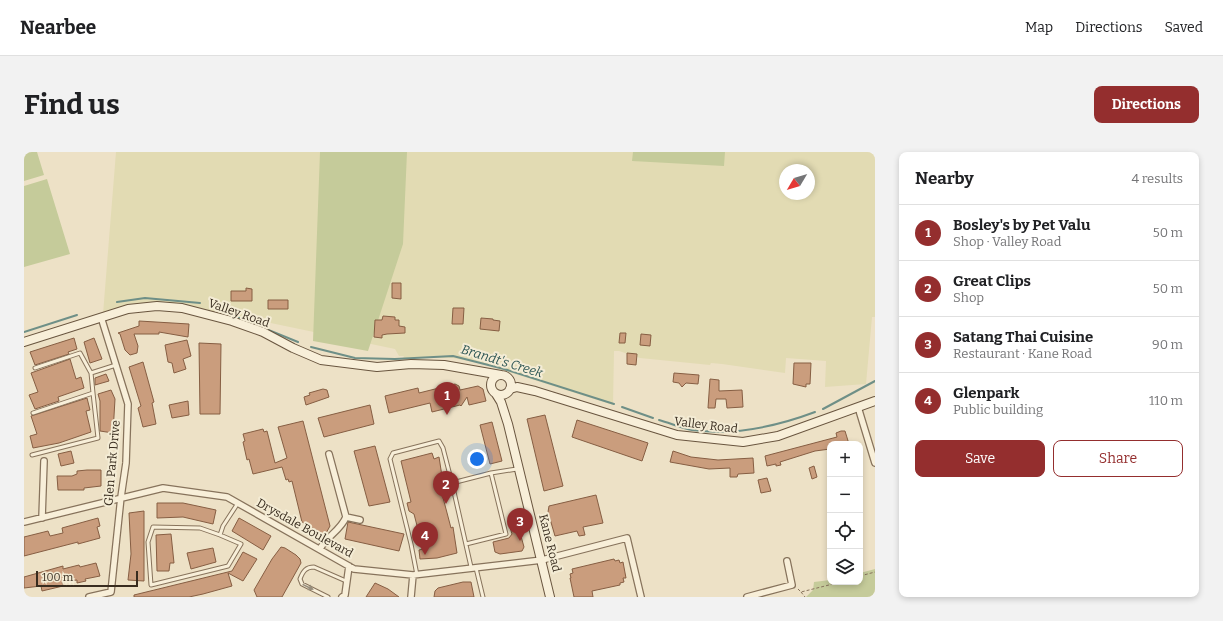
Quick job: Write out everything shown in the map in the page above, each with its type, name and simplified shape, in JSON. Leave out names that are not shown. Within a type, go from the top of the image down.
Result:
[{"type":"street","name":"Valley Road","points":[[24,342],[128,309],[157,306],[182,308],[232,321],[263,332],[293,348],[321,360],[377,367],[418,364],[471,368],[504,376],[535,391]]},
{"type":"street","name":"Glen Park Drive","points":[[89,597],[111,592],[126,463],[128,404],[101,318]]},
{"type":"street","points":[[471,368],[487,380],[494,391]]},
{"type":"street","points":[[494,391],[493,379],[504,376],[511,382],[510,390]]},
{"type":"street","name":"Valley Road","points":[[494,391],[501,395],[517,387],[535,391],[677,435],[743,442],[778,436],[875,402]]},
{"type":"street","name":"Kane Road","points":[[510,390],[505,409],[550,597]]},
{"type":"street","name":"Kane Road","points":[[494,391],[501,402],[508,424]]},
{"type":"street","points":[[858,407],[875,463]]},
{"type":"street","points":[[320,549],[325,540],[344,523],[346,517],[329,454]]},
{"type":"street","points":[[42,518],[44,462]]},
{"type":"street","name":"Drysdale Boulevard","points":[[24,522],[102,504],[121,497],[163,488],[227,497],[354,568],[415,575],[542,560],[627,538],[641,597]]},
{"type":"street","points":[[346,517],[360,520]]},
{"type":"street","points":[[747,597],[770,594],[792,586],[787,561]]},
{"type":"street","points":[[342,597],[345,595],[349,566]]},
{"type":"street","points":[[411,597],[415,575]]},
{"type":"lane","points":[[32,455],[98,438],[91,373],[80,353],[35,368]]},
{"type":"lane","points":[[91,373],[116,365]]},
{"type":"lane","points":[[33,413],[93,393]]},
{"type":"lane","points":[[415,575],[411,544],[390,459],[393,453],[439,440],[443,448],[466,544],[483,597]]},
{"type":"lane","points":[[452,483],[491,473],[519,468]]},
{"type":"lane","points":[[466,544],[506,534],[491,473]]},
{"type":"lane","points":[[220,535],[223,526],[238,503]]},
{"type":"lane","points":[[153,527],[200,528],[220,535],[241,544],[228,566],[150,585],[148,542],[153,527]]},
{"type":"lane","points":[[328,597],[302,584],[300,579],[304,571],[309,567],[314,568],[346,581]]},
{"type":"path","points":[[863,575],[875,572]]},
{"type":"path","points":[[801,592],[829,585]]},
{"type":"path","points":[[792,586],[801,592],[805,597]]},
{"type":"shaded area","points":[[116,152],[875,152],[875,317],[872,317],[866,384],[825,387],[826,361],[786,358],[785,373],[722,364],[711,363],[710,365],[640,358],[619,351],[614,351],[613,405],[484,364],[453,358],[403,358],[404,356],[399,356],[395,349],[213,311],[149,302],[103,314]]},
{"type":"green space","points":[[24,152],[37,152],[44,175],[24,181]]},
{"type":"green space","points":[[320,152],[407,152],[403,244],[368,351],[313,341]]},
{"type":"green space","points":[[633,152],[725,152],[724,166],[632,161]]},
{"type":"green space","points":[[47,179],[70,254],[24,267],[24,186]]},
{"type":"green space","points":[[875,569],[875,597],[806,597],[813,590],[814,582],[827,580],[827,585],[863,585],[863,572]]},
{"type":"building","points":[[392,283],[401,283],[401,299],[392,298]]},
{"type":"building","points":[[246,288],[252,289],[252,301],[231,301],[231,291],[246,291]]},
{"type":"building","points":[[268,300],[288,300],[288,309],[268,309]]},
{"type":"building","points":[[453,308],[464,308],[463,324],[452,324]]},
{"type":"building","points":[[383,316],[395,317],[395,320],[399,320],[399,326],[405,327],[405,333],[382,335],[382,338],[374,337],[375,320],[382,320]]},
{"type":"building","points":[[481,318],[500,321],[499,331],[480,329]]},
{"type":"building","points":[[139,321],[189,324],[188,337],[159,332],[159,334],[134,334],[138,346],[137,353],[130,355],[125,350],[120,334],[118,333],[139,326]]},
{"type":"building","points":[[620,333],[626,333],[625,343],[619,343]]},
{"type":"building","points":[[641,334],[651,335],[650,346],[640,345]]},
{"type":"building","points":[[74,338],[77,349],[68,352],[69,354],[35,365],[30,352]]},
{"type":"building","points":[[94,338],[102,359],[90,363],[84,342]]},
{"type":"building","points":[[187,340],[191,356],[183,359],[186,369],[174,373],[172,363],[168,362],[165,345]]},
{"type":"building","points":[[199,343],[221,344],[220,414],[200,414]]},
{"type":"building","points":[[627,353],[637,354],[636,365],[627,364]]},
{"type":"building","points":[[70,359],[76,379],[81,377],[84,388],[58,397],[59,401],[35,409],[29,395],[38,392],[31,373]]},
{"type":"building","points":[[143,362],[154,402],[152,403],[156,424],[143,427],[138,408],[141,406],[129,367]]},
{"type":"building","points":[[794,363],[811,363],[810,384],[806,384],[806,387],[793,384]]},
{"type":"building","points":[[674,373],[699,375],[698,384],[686,383],[682,387],[679,383],[673,382]]},
{"type":"building","points":[[106,374],[109,381],[95,385],[95,378]]},
{"type":"building","points":[[710,379],[719,380],[719,391],[742,390],[743,407],[727,408],[726,399],[716,399],[715,408],[708,408]]},
{"type":"building","points":[[455,384],[459,386],[460,390],[478,386],[483,389],[486,401],[469,405],[467,397],[461,406],[432,412],[430,403],[389,413],[385,396],[418,388],[419,393]]},
{"type":"building","points":[[323,389],[327,390],[329,397],[306,405],[304,397],[310,395],[309,393]]},
{"type":"building","points":[[111,390],[115,399],[113,433],[100,431],[100,401],[98,394]]},
{"type":"building","points":[[87,398],[90,410],[86,411],[91,432],[59,443],[33,448],[30,436],[37,434],[31,416]]},
{"type":"building","points":[[188,401],[189,415],[172,418],[169,405]]},
{"type":"building","points":[[370,405],[374,424],[324,437],[318,418]]},
{"type":"building","points":[[545,415],[563,486],[544,491],[527,419]]},
{"type":"building","points":[[577,420],[648,443],[642,461],[572,437]]},
{"type":"building","points":[[303,421],[330,526],[325,535],[302,522],[292,481],[289,482],[288,479],[286,480],[282,467],[253,474],[249,459],[247,460],[243,442],[245,441],[243,434],[263,429],[264,432],[267,431],[275,463],[287,458],[278,427]]},
{"type":"building","points":[[492,422],[502,461],[490,464],[480,425]]},
{"type":"building","points":[[845,431],[848,441],[827,441],[827,449],[815,451],[780,462],[781,465],[776,466],[776,464],[767,466],[765,456],[837,437],[836,433]]},
{"type":"building","points":[[375,446],[390,502],[369,506],[354,451]]},
{"type":"building","points":[[71,451],[74,463],[61,466],[58,454]]},
{"type":"building","points":[[673,451],[691,457],[718,460],[753,458],[754,473],[738,474],[737,477],[730,477],[730,468],[709,469],[670,462]]},
{"type":"building","points":[[432,453],[434,459],[439,457],[444,489],[441,490],[451,528],[453,527],[457,553],[437,558],[420,559],[419,550],[423,549],[414,514],[409,511],[407,503],[411,502],[401,461]]},
{"type":"building","points":[[814,466],[817,477],[812,479],[809,468]]},
{"type":"building","points":[[101,470],[101,486],[84,488],[84,490],[58,490],[57,476],[72,476],[77,474],[77,471]]},
{"type":"building","points":[[767,478],[771,491],[761,493],[758,480]]},
{"type":"building","points":[[596,495],[603,523],[583,527],[585,535],[579,536],[577,531],[555,536],[548,512],[549,506]]},
{"type":"building","points":[[157,503],[183,503],[216,510],[213,524],[183,517],[157,518]]},
{"type":"building","points":[[144,511],[144,581],[128,580],[131,554],[129,513]]},
{"type":"building","points":[[98,518],[100,526],[97,527],[100,538],[24,556],[24,537],[48,531],[50,536],[63,533],[62,528]]},
{"type":"building","points":[[239,518],[271,536],[263,550],[232,531]]},
{"type":"building","points":[[348,522],[404,534],[399,551],[345,539]]},
{"type":"building","points":[[517,522],[524,547],[522,551],[500,554],[495,552],[493,542],[509,538],[512,534],[509,524]]},
{"type":"building","points":[[171,534],[174,563],[170,563],[169,571],[157,571],[156,535]]},
{"type":"building","points":[[281,547],[296,555],[300,559],[301,563],[282,597],[257,597],[254,590],[272,559]]},
{"type":"building","points":[[213,548],[216,562],[191,569],[187,553]]},
{"type":"building","points":[[243,552],[257,559],[243,581],[228,573],[232,586],[189,597],[134,597],[134,595],[232,571]]},
{"type":"building","points":[[614,559],[615,561],[619,560],[620,563],[623,562],[626,578],[623,578],[624,582],[620,583],[620,585],[592,591],[593,597],[574,597],[570,578],[570,574],[573,573],[572,569]]},
{"type":"building","points":[[96,563],[100,576],[85,579],[86,581],[77,583],[77,580],[62,582],[63,586],[42,591],[41,586],[24,588],[24,577],[63,566],[63,569]]},
{"type":"building","points":[[463,582],[471,582],[474,597],[434,597],[435,591],[438,588]]},
{"type":"building","points":[[375,583],[388,589],[399,597],[366,597]]},
{"type":"waterway","name":"Brandt's Creek","points":[[117,302],[145,298],[200,303]]},
{"type":"waterway","name":"Brandt's Creek","points":[[210,306],[298,342]]},
{"type":"waterway","name":"Brandt's Creek","points":[[24,332],[77,315]]},
{"type":"waterway","name":"Brandt's Creek","points":[[311,347],[355,358],[395,359],[453,356],[504,369],[614,404]]},
{"type":"waterway","name":"Brandt's Creek","points":[[823,409],[875,381]]},
{"type":"waterway","name":"Brandt's Creek","points":[[622,407],[653,418]]},
{"type":"waterway","name":"Brandt's Creek","points":[[659,420],[692,430],[723,432],[770,426],[815,412]]},
{"type":"place","name":"Bosley's by Pet Valu","points":[[447,415]]},
{"type":"place","name":"Great Clips","points":[[446,504]]},
{"type":"place","name":"Satang Thai Cuisine","points":[[520,541]]},
{"type":"place","name":"Glenpark","points":[[425,555]]}]
